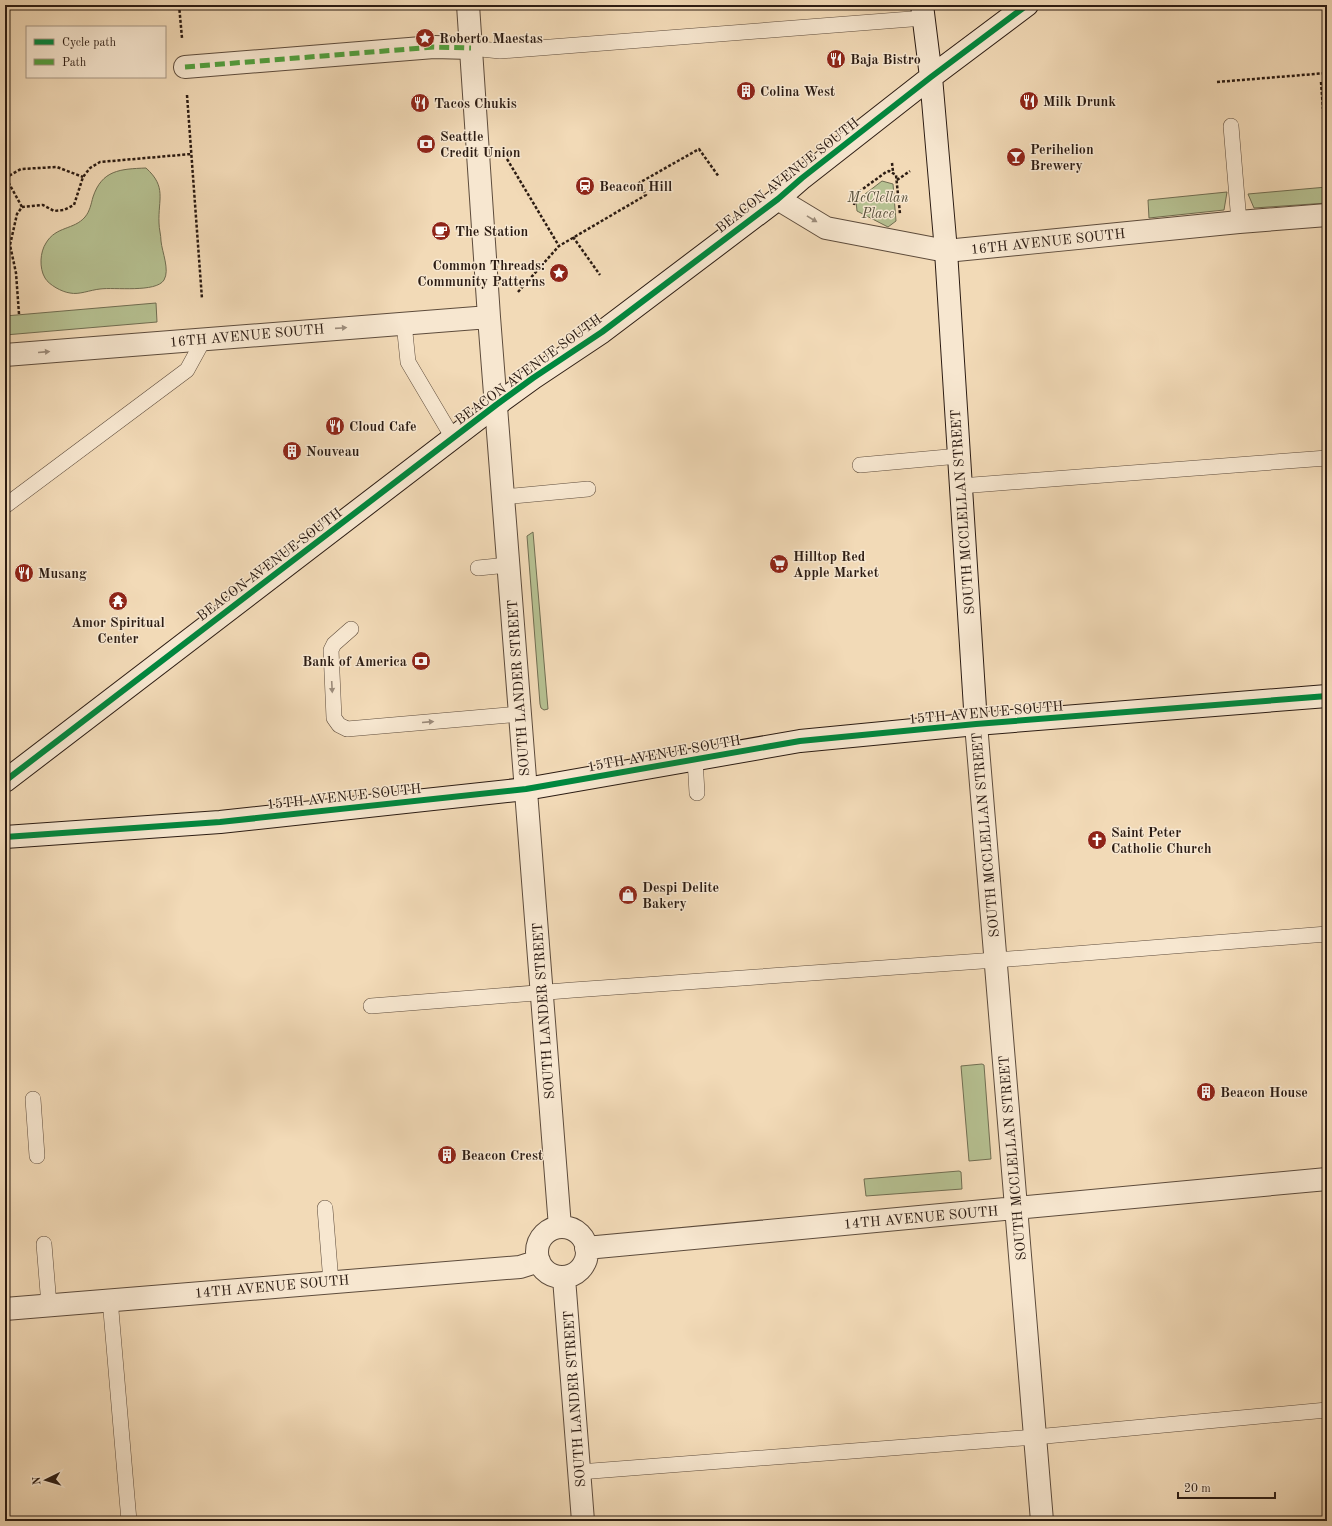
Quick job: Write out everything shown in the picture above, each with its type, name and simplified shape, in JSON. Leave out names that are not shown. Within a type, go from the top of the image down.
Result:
[{"type":"street","name":"SOUTH LANDER STREET","points":[[468,5],[489,317],[560,1227]]},
{"type":"street","name":"BEACON AVENUE SOUTH","points":[[5,781],[496,405],[602,332],[778,199],[802,178],[931,76],[1027,5]]},
{"type":"street","name":"SOUTH MCCLELLAN STREET","points":[[923,12],[931,76],[946,251],[976,724],[1042,1521]]},
{"type":"street","points":[[185,67],[434,47],[471,48]]},
{"type":"street","name":"16TH AVENUE SOUTH","points":[[778,199],[826,228],[946,251],[1239,222],[1327,215]]},
{"type":"street","name":"16TH AVENUE SOUTH","points":[[5,355],[489,317]]},
{"type":"street","name":"15TH AVENUE SOUTH","points":[[5,836],[220,822],[526,789],[800,741],[976,724],[1327,696]]},
{"type":"street","name":"14TH AVENUE SOUTH","points":[[586,1248],[1327,1179]]},
{"type":"street","points":[[560,1227],[570,1228],[579,1233],[585,1241],[586,1248],[586,1260],[581,1269],[574,1275],[564,1278],[554,1276],[546,1272],[539,1261],[537,1254],[539,1243],[543,1236],[551,1230],[560,1227]]},
{"type":"street","name":"14TH AVENUE SOUTH","points":[[5,1309],[110,1299],[520,1266],[539,1261]]},
{"type":"street","name":"SOUTH LANDER STREET","points":[[564,1278],[583,1521]]},
{"type":"lane","points":[[471,48],[500,51],[923,12]]},
{"type":"lane","points":[[1231,126],[1239,222]]},
{"type":"lane","points":[[404,323],[408,362],[453,438]]},
{"type":"lane","points":[[5,506],[187,370],[204,339]]},
{"type":"lane","points":[[860,465],[959,456]]},
{"type":"lane","points":[[960,486],[1327,458]]},
{"type":"lane","points":[[503,497],[588,489]]},
{"type":"lane","points":[[478,568],[508,565]]},
{"type":"lane","points":[[351,629],[334,644],[330,650],[334,718],[339,725],[347,729],[520,714]]},
{"type":"lane","points":[[695,759],[698,793]]},
{"type":"lane","points":[[371,1006],[1327,934]]},
{"type":"lane","points":[[33,1099],[37,1156]]},
{"type":"lane","points":[[325,1208],[331,1282]]},
{"type":"lane","points":[[44,1244],[49,1305]]},
{"type":"lane","points":[[110,1299],[129,1521]]},
{"type":"lane","points":[[579,1472],[1035,1437],[1327,1410]]},
{"type":"path","points":[[179,5],[202,299]]},
{"type":"path","points":[[1217,82],[1327,73]]},
{"type":"path","points":[[1321,82],[1323,109]]},
{"type":"path","points":[[518,292],[559,246],[646,195],[639,183],[699,149],[719,177]]},
{"type":"path","points":[[19,314],[16,273],[10,245],[17,214],[22,207],[43,205],[54,211],[64,210],[74,205],[83,177],[90,168],[100,162],[191,154]]},
{"type":"path","points":[[507,157],[559,246]]},
{"type":"path","points":[[892,163],[893,172],[897,180],[900,216]]},
{"type":"path","points":[[22,207],[6,178],[21,169],[57,166],[83,177]]},
{"type":"path","points":[[897,180],[910,171]]},
{"type":"path","points":[[854,204],[856,194],[886,172],[893,172]]},
{"type":"path","points":[[573,237],[600,275]]},
{"type":"path","points":[[5,246],[10,245]]},
{"type":"green space","points":[[146,168],[153,175],[159,187],[159,225],[166,266],[166,276],[164,280],[160,284],[153,287],[134,289],[100,289],[77,293],[63,291],[49,283],[43,274],[41,260],[42,251],[50,238],[60,231],[81,221],[85,217],[97,188],[101,181],[107,176],[120,170]]},
{"type":"green space","name":"McClellan Place","points":[[882,181],[893,184],[896,221],[888,227],[857,211],[856,201]]},
{"type":"green space","points":[[1327,187],[1327,203],[1254,208],[1248,194]]},
{"type":"green space","points":[[1227,192],[1224,210],[1149,218],[1148,200]]},
{"type":"green space","points":[[156,303],[157,322],[5,335],[5,316]]},
{"type":"green space","points":[[533,532],[548,709],[544,710],[541,708],[540,704],[527,536]]},
{"type":"green space","points":[[984,1065],[991,1159],[969,1161],[961,1066]]},
{"type":"green space","points":[[961,1172],[962,1189],[866,1196],[864,1179]]},
{"type":"marked path","points":[[185,67],[434,47],[471,48]]},
{"type":"cycle path","points":[[5,781],[496,405],[533,378],[602,332],[778,199],[802,178],[931,77],[1027,5]]},
{"type":"cycle path","points":[[5,837],[220,822],[526,789],[800,741],[976,724],[1327,696]]},
{"type":"place","name":"Roberto Maestas","points":[[425,38]]},
{"type":"place","name":"Baja Bistro","points":[[836,59]]},
{"type":"place","name":"Colina West","points":[[746,91]]},
{"type":"place","name":"Milk Drunk","points":[[1029,101]]},
{"type":"place","name":"Tacos Chukis","points":[[420,103]]},
{"type":"place","name":"Seattle Credit Union","points":[[426,144]]},
{"type":"place","name":"Perihelion Brewery","points":[[1016,157]]},
{"type":"place","name":"Beacon Hill","points":[[585,186]]},
{"type":"place","name":"The Station","points":[[441,231]]},
{"type":"place","name":"Common Threads: Community Patterns","points":[[559,273]]},
{"type":"place","name":"Cloud Cafe","points":[[335,426]]},
{"type":"place","name":"Nouveau","points":[[292,451]]},
{"type":"place","name":"Hilltop Red Apple Market","points":[[779,564]]},
{"type":"place","name":"Musang","points":[[24,573]]},
{"type":"place","name":"Amor Spiritual Center","points":[[118,601]]},
{"type":"place","name":"Bank of America","points":[[421,661]]},
{"type":"place","name":"Saint Peter Catholic Church","points":[[1097,840]]},
{"type":"place","name":"Despi Delite Bakery","points":[[628,895]]},
{"type":"place","name":"Beacon House","points":[[1206,1092]]},
{"type":"place","name":"Beacon Crest","points":[[447,1155]]}]
